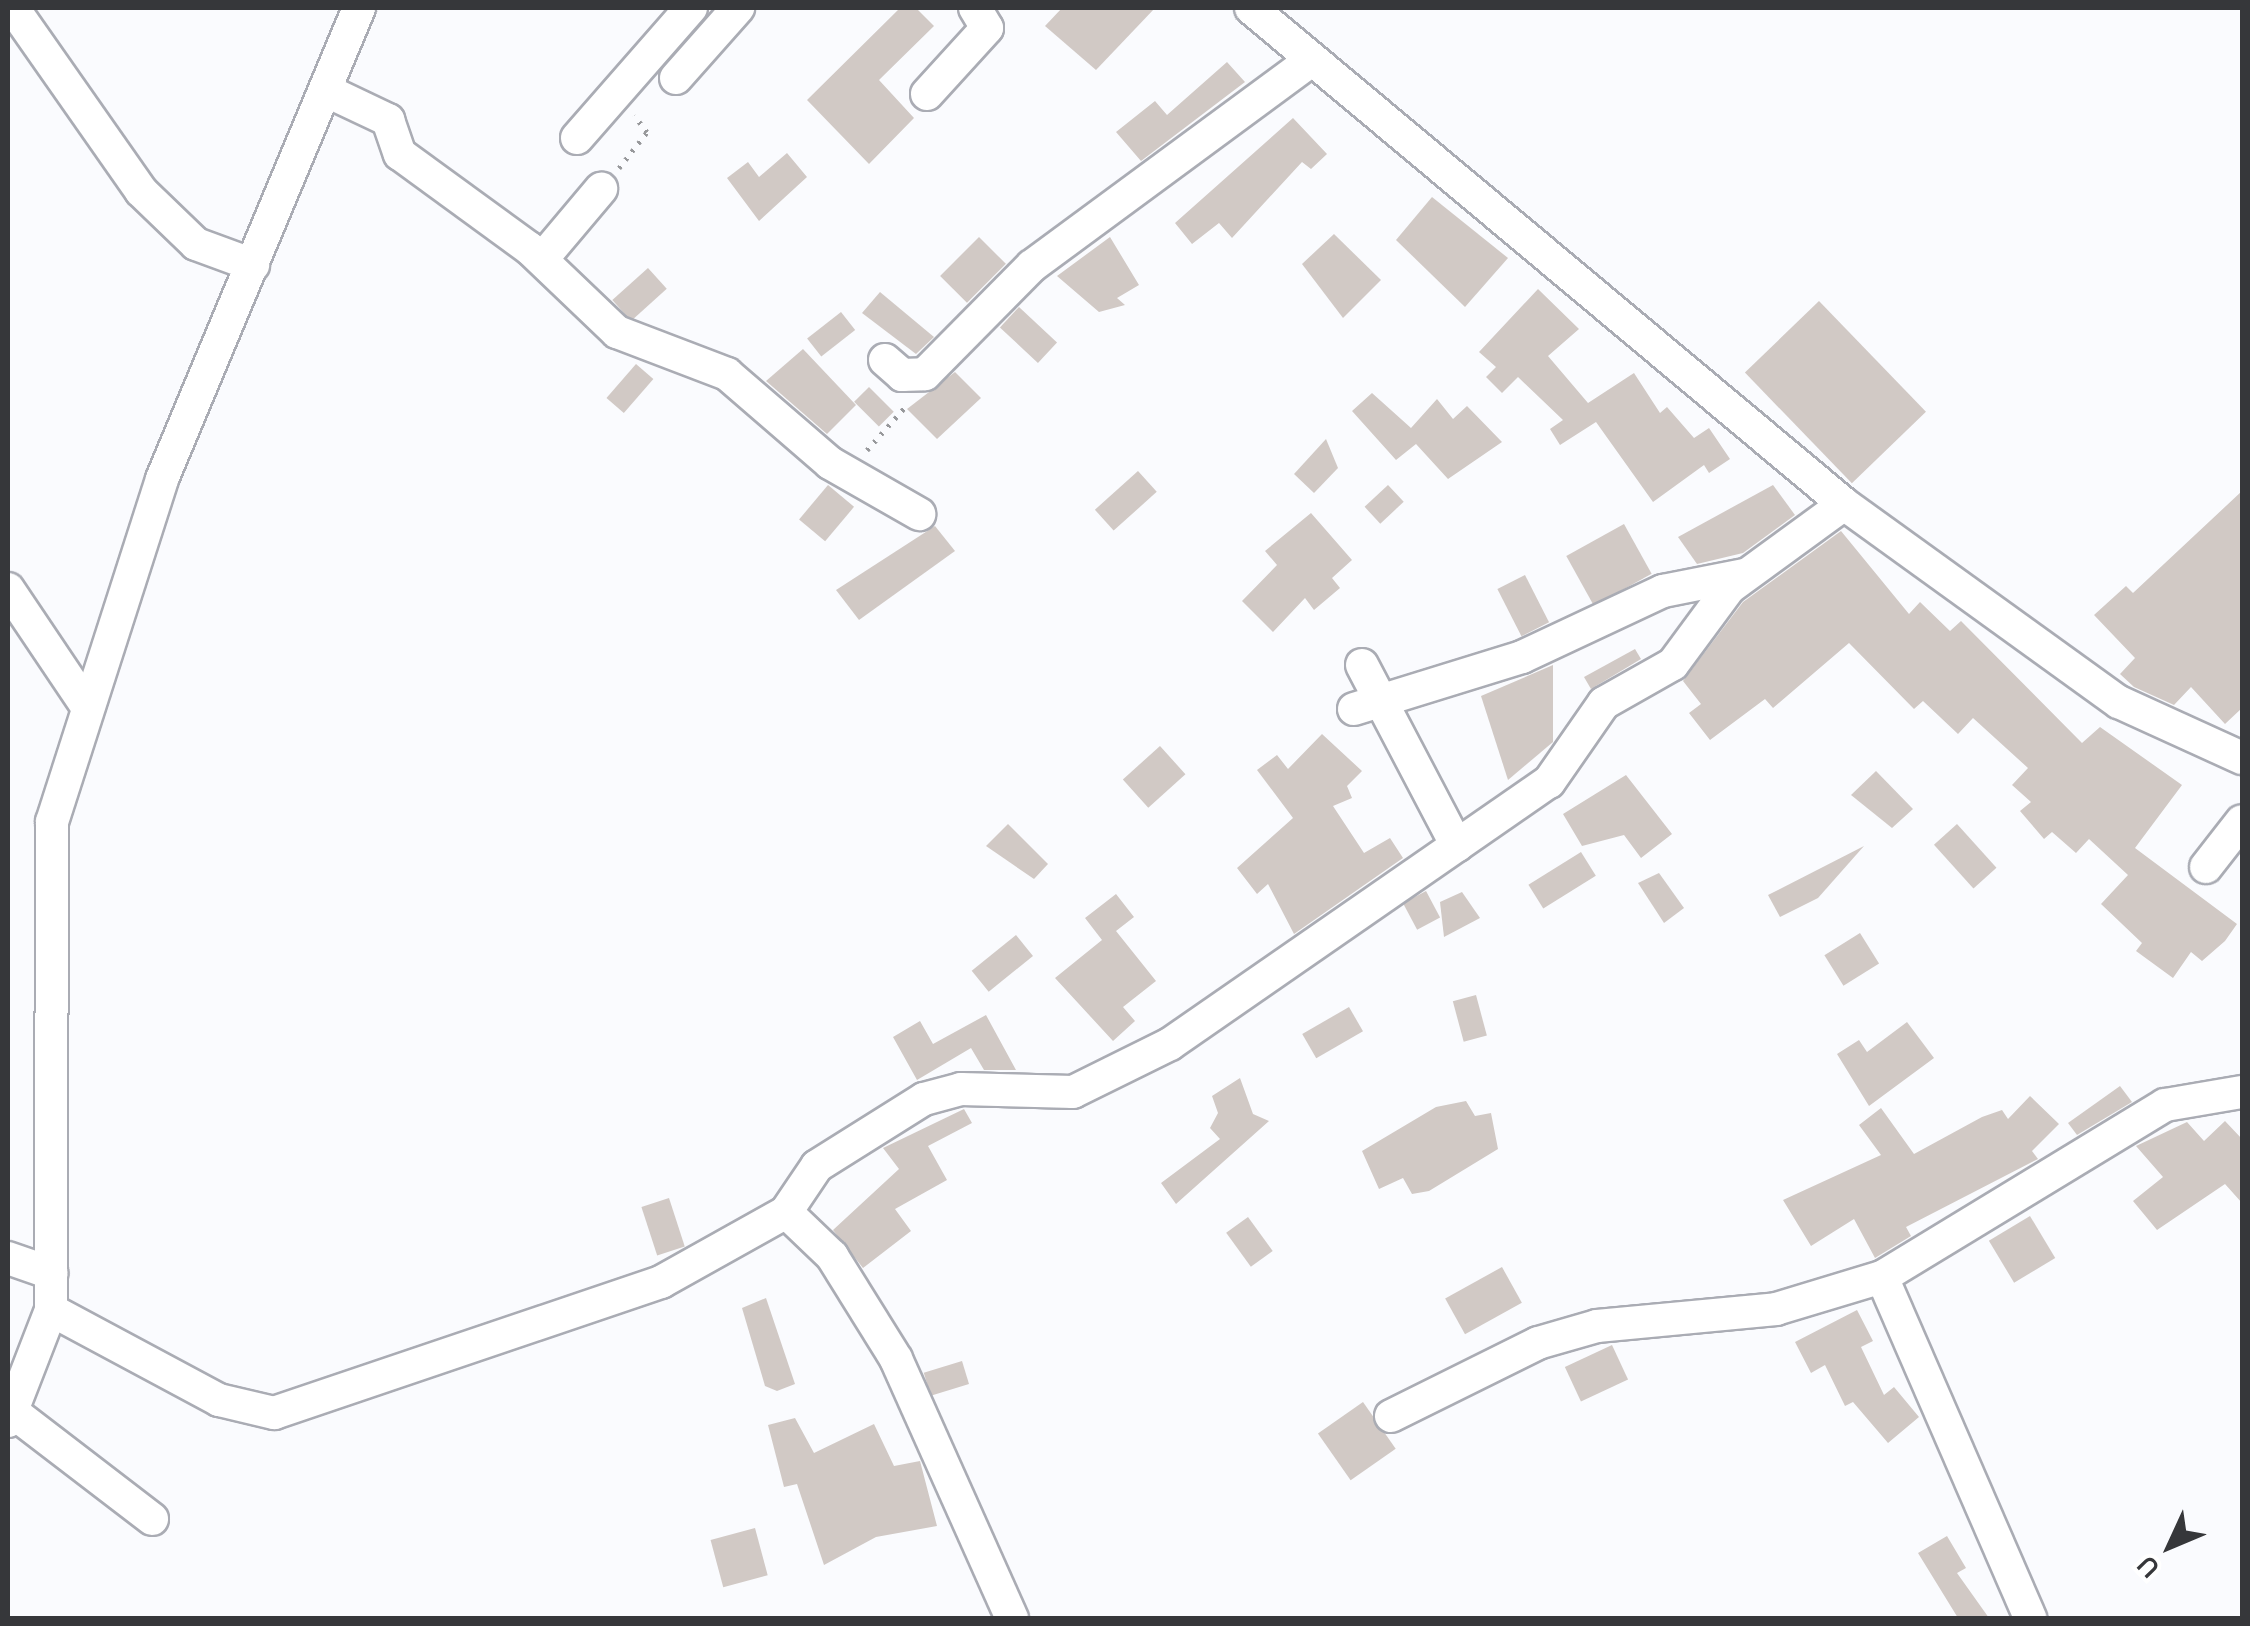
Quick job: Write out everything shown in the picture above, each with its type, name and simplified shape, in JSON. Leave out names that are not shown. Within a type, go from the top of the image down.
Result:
[{"type":"street","points":[[13,8],[141,191],[196,244],[253,265]]},
{"type":"street","points":[[152,1519],[11,1417],[51,1310],[52,822],[84,702],[253,265],[359,8]]},
{"type":"street","points":[[577,138],[691,8]]},
{"type":"street","points":[[676,78],[738,8]]},
{"type":"street","points":[[927,94],[987,28],[975,8]]},
{"type":"street","points":[[1251,8],[1310,62],[1844,504],[2119,702],[2242,758]]},
{"type":"street","points":[[885,360],[913,378],[934,367],[1032,266],[1310,62]]},
{"type":"street","points":[[327,91],[379,113],[400,154],[542,259],[617,332],[727,374],[844,474],[919,514]]},
{"type":"street","points":[[542,259],[601,189]]},
{"type":"street","points":[[51,1310],[219,1400],[274,1413],[661,1282],[786,1212],[817,1166],[877,1121],[961,1089],[1094,1085],[1170,1044],[1557,775],[1604,703],[1673,664],[1744,575],[1844,504]]},
{"type":"street","points":[[1365,703],[1494,667],[1663,591],[1744,575]]},
{"type":"street","points":[[8,589],[84,702]]},
{"type":"street","points":[[1362,665],[1365,703],[1457,846]]},
{"type":"street","points":[[2206,867],[2242,821]]},
{"type":"street","points":[[1391,1416],[1538,1343],[1597,1326],[1776,1309],[1882,1277],[2165,1105],[2242,1092]]},
{"type":"street","points":[[786,1212],[832,1256],[896,1358],[1012,1618]]},
{"type":"street","points":[[8,1258],[51,1272]]},
{"type":"street","points":[[1882,1277],[2030,1618]]},
{"type":"path","points":[[601,189],[648,128],[612,98]]},
{"type":"path","points":[[844,474],[934,367]]},
{"type":"building","points":[[900,8],[916,8],[934,26],[879,80],[914,118],[869,164],[807,100]]},
{"type":"building","points":[[1062,8],[1155,8],[1096,70],[1045,26]]},
{"type":"building","points":[[1227,62],[1245,82],[1141,161],[1116,132],[1155,101],[1167,115]]},
{"type":"building","points":[[1293,118],[1327,154],[1311,169],[1302,162],[1232,238],[1219,223],[1192,244],[1175,223]]},
{"type":"building","points":[[787,153],[807,177],[759,221],[727,178],[748,162],[759,177]]},
{"type":"building","points":[[1432,197],[1508,258],[1465,307],[1396,240]]},
{"type":"building","points":[[1334,234],[1381,280],[1343,318],[1302,264]]},
{"type":"building","points":[[979,237],[1006,264],[967,303],[940,276]]},
{"type":"building","points":[[1110,237],[1139,285],[1117,298],[1125,305],[1099,312],[1057,276]]},
{"type":"building","points":[[648,268],[667,289],[631,321],[612,300]]},
{"type":"building","points":[[1538,289],[1579,329],[1548,356],[1588,403],[1634,373],[1660,413],[1667,407],[1694,438],[1709,428],[1730,459],[1709,473],[1704,465],[1653,502],[1596,422],[1560,445],[1550,429],[1563,420],[1518,377],[1502,393],[1486,377],[1496,367],[1479,352]]},
{"type":"building","points":[[880,292],[934,337],[916,354],[862,313]]},
{"type":"building","points":[[1819,301],[1926,412],[1852,483],[1745,373]]},
{"type":"building","points":[[1019,307],[1057,342],[1038,363],[1000,327]]},
{"type":"building","points":[[841,312],[855,330],[821,357],[807,338]]},
{"type":"building","points":[[803,349],[856,405],[827,434],[766,381]]},
{"type":"building","points":[[636,364],[653,379],[624,413],[606,398]]},
{"type":"building","points":[[955,372],[981,398],[937,439],[907,409]]},
{"type":"building","points":[[869,387],[894,412],[879,427],[854,402]]},
{"type":"building","points":[[1372,393],[1411,428],[1437,399],[1453,419],[1467,406],[1502,442],[1448,479],[1416,444],[1396,460],[1352,411]]},
{"type":"building","points":[[1326,439],[1338,468],[1314,493],[1294,474]]},
{"type":"building","points":[[1138,471],[1157,492],[1114,531],[1095,510]]},
{"type":"building","points":[[828,485],[854,507],[825,541],[799,519]]},
{"type":"building","points":[[1388,485],[1404,502],[1380,524],[1365,507]]},
{"type":"building","points":[[1773,485],[1795,515],[1743,553],[1697,564],[1678,537]]},
{"type":"building","points":[[2242,491],[2242,708],[2225,724],[2191,687],[2174,705],[2134,687],[2120,674],[2135,658],[2094,615],[2126,586],[2133,593]]},
{"type":"building","points":[[1311,513],[1352,560],[1332,578],[1340,588],[1314,610],[1305,598],[1273,632],[1242,601],[1277,565],[1265,551]]},
{"type":"building","points":[[1624,524],[1652,574],[1594,606],[1566,556]]},
{"type":"building","points":[[935,526],[955,551],[859,620],[836,590]]},
{"type":"building","points":[[1841,531],[1909,614],[1920,602],[1950,631],[1961,621],[2082,743],[2100,727],[2182,785],[2135,848],[2237,924],[2225,941],[2202,961],[2191,952],[2173,978],[2136,951],[2142,943],[2101,904],[2128,875],[2089,839],[2076,853],[2052,832],[2044,839],[2020,811],[2031,802],[2012,785],[2028,768],[1973,718],[1958,734],[1923,701],[1914,709],[1849,643],[1773,708],[1765,699],[1710,740],[1689,713],[1701,704],[1683,681],[1743,602]]},
{"type":"building","points":[[1525,575],[1549,622],[1521,636],[1497,589]]},
{"type":"building","points":[[1635,649],[1641,659],[1591,689],[1584,677]]},
{"type":"building","points":[[1553,665],[1553,742],[1508,780],[1481,696]]},
{"type":"building","points":[[1322,734],[1362,771],[1347,786],[1352,798],[1333,806],[1364,853],[1390,838],[1403,858],[1294,934],[1268,884],[1257,894],[1237,868],[1293,818],[1257,770],[1277,755],[1288,769]]},
{"type":"building","points":[[1160,746],[1185,774],[1148,808],[1123,779]]},
{"type":"building","points":[[1876,771],[1913,809],[1892,828],[1851,795]]},
{"type":"building","points":[[1626,775],[1672,834],[1641,858],[1624,835],[1582,846],[1563,814]]},
{"type":"building","points":[[1008,824],[1048,864],[1034,879],[986,846]]},
{"type":"building","points":[[1957,824],[1996,868],[1973,889],[1934,845]]},
{"type":"building","points":[[1864,846],[1818,898],[1780,917],[1768,895]]},
{"type":"building","points":[[1581,852],[1596,876],[1543,909],[1528,885]]},
{"type":"building","points":[[1659,873],[1684,908],[1664,923],[1638,883]]},
{"type":"building","points":[[1426,891],[1440,917],[1417,930],[1403,903]]},
{"type":"building","points":[[1462,892],[1480,918],[1444,937],[1440,902]]},
{"type":"building","points":[[1116,894],[1134,917],[1116,931],[1156,981],[1123,1007],[1135,1021],[1113,1041],[1055,978],[1102,940],[1085,918]]},
{"type":"building","points":[[1860,933],[1879,964],[1843,986],[1824,955]]},
{"type":"building","points":[[1016,935],[1033,956],[989,992],[972,971]]},
{"type":"building","points":[[1476,995],[1487,1036],[1464,1042],[1453,1001]]},
{"type":"building","points":[[1349,1007],[1363,1031],[1316,1058],[1302,1034]]},
{"type":"building","points":[[986,1015],[1016,1070],[984,1070],[971,1048],[917,1080],[893,1037],[920,1021],[933,1044]]},
{"type":"building","points":[[1907,1022],[1934,1058],[1869,1106],[1837,1054],[1859,1040],[1867,1052]]},
{"type":"building","points":[[1240,1078],[1253,1114],[1269,1121],[1176,1204],[1161,1183],[1220,1139],[1210,1128],[1218,1113],[1212,1096]]},
{"type":"building","points":[[2120,1086],[2132,1102],[2077,1135],[2068,1123]]},
{"type":"building","points":[[2030,1096],[2059,1124],[2032,1151],[2038,1159],[1906,1227],[1911,1236],[1875,1258],[1854,1219],[1811,1246],[1783,1200],[1881,1155],[1859,1125],[1881,1108],[1914,1154],[1982,1117],[2002,1110],[2008,1119]]},
{"type":"building","points":[[1466,1101],[1475,1116],[1491,1113],[1498,1149],[1429,1191],[1412,1194],[1403,1178],[1379,1189],[1362,1151],[1436,1107]]},
{"type":"building","points":[[964,1109],[972,1123],[928,1146],[947,1180],[895,1209],[911,1231],[863,1268],[833,1230],[899,1169],[883,1148]]},
{"type":"building","points":[[2225,1121],[2242,1139],[2242,1203],[2225,1184],[2157,1230],[2133,1201],[2163,1177],[2136,1146],[2187,1122],[2204,1141]]},
{"type":"building","points":[[669,1198],[685,1247],[657,1255],[641,1207]]},
{"type":"building","points":[[2030,1216],[2055,1258],[2014,1283],[1989,1241]]},
{"type":"building","points":[[1248,1217],[1273,1251],[1251,1267],[1226,1233]]},
{"type":"building","points":[[1502,1267],[1522,1303],[1465,1334],[1445,1299]]},
{"type":"building","points":[[766,1298],[795,1384],[777,1391],[765,1386],[742,1308]]},
{"type":"building","points":[[1857,1310],[1873,1341],[1861,1347],[1884,1395],[1894,1387],[1919,1417],[1888,1443],[1853,1402],[1845,1406],[1825,1365],[1811,1373],[1795,1342]]},
{"type":"building","points":[[1612,1345],[1628,1379],[1581,1401],[1565,1367]]},
{"type":"building","points":[[962,1361],[969,1384],[931,1396],[924,1373]]},
{"type":"building","points":[[1363,1402],[1396,1449],[1351,1480],[1318,1434]]},
{"type":"building","points":[[795,1418],[814,1453],[874,1424],[894,1466],[920,1461],[937,1526],[876,1537],[824,1565],[797,1484],[784,1487],[768,1425]]},
{"type":"building","points":[[755,1528],[768,1575],[723,1587],[711,1540]]},
{"type":"building","points":[[1947,1536],[1966,1568],[1957,1573],[1989,1618],[1958,1618],[1918,1553]]}]
